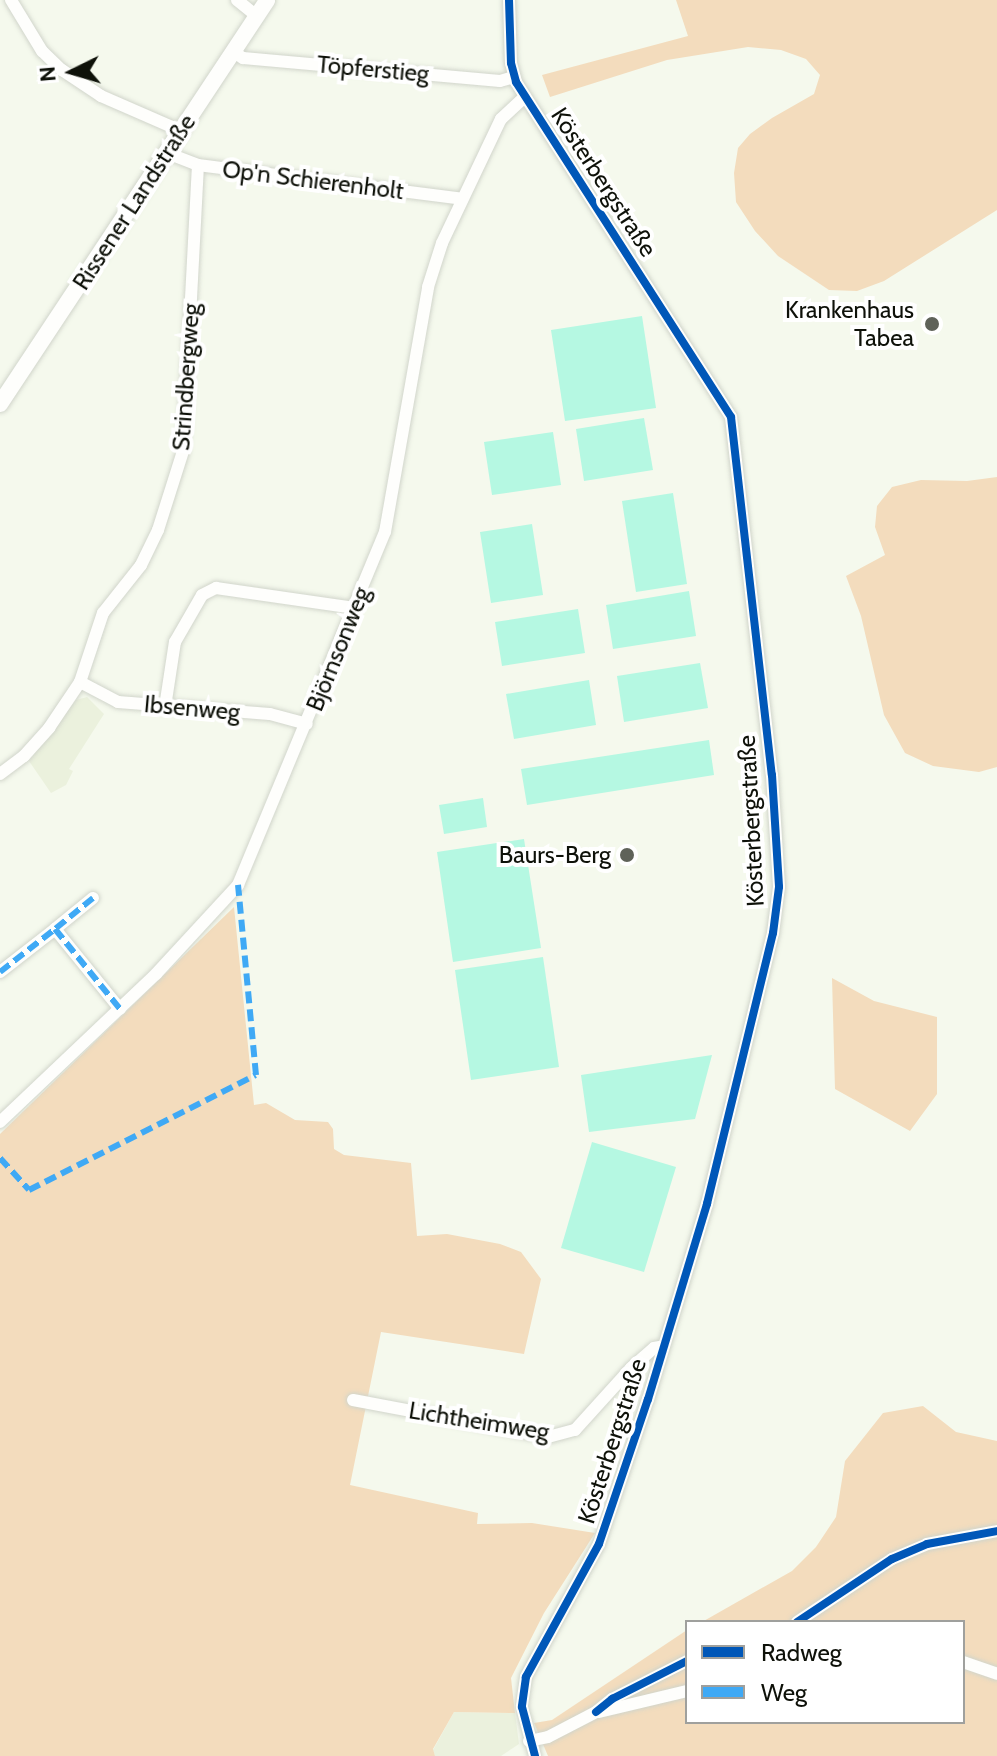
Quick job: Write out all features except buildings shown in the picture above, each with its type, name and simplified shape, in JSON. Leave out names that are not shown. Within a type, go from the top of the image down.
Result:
[{"type":"main road","name":"Rissener Landstraße","points":[[0,404],[267,0]]},
{"type":"street","points":[[11,0],[42,51],[62,70],[101,96],[181,131]]},
{"type":"street","points":[[237,0],[257,16]]},
{"type":"street","name":"Kösterbergstraße","points":[[509,0],[514,77],[729,410],[769,744],[778,865],[777,910],[707,1204],[664,1346],[599,1544],[526,1677],[522,1707],[535,1756]]},
{"type":"street","name":"Töpferstieg","points":[[234,52],[243,58],[485,79],[514,77]]},
{"type":"street","name":"Björnsonweg","points":[[0,1122],[120,1009],[238,885],[385,532],[428,287],[462,199],[501,119],[525,97]]},
{"type":"street","name":"Op'n Schierenholt","points":[[167,153],[198,165],[462,199]]},
{"type":"street","name":"Strindbergweg","points":[[0,774],[24,756],[49,728],[80,682],[103,613],[141,565],[158,530],[183,451],[198,165]]},
{"type":"street","points":[[165,707],[175,642],[202,595],[216,588],[355,608]]},
{"type":"street","name":"Ibsenweg","points":[[80,682],[118,702],[270,714],[307,724]]},
{"type":"street","points":[[0,972],[93,898]]},
{"type":"street","points":[[55,929],[120,1009]]},
{"type":"street","name":"Lichtheimweg","points":[[353,1400],[548,1437],[575,1430],[631,1368],[654,1348],[664,1346]]},
{"type":"street","points":[[800,1620],[892,1559],[927,1544],[997,1531]]},
{"type":"street","points":[[529,1741],[548,1737],[596,1712],[612,1699],[685,1662]]},
{"type":"street","points":[[965,1663],[997,1674]]},
{"type":"street","points":[[596,1712],[685,1691]]},
{"type":"shaded area","points":[[676,0],[997,0],[997,210],[884,281],[857,291],[829,290],[778,256],[755,231],[736,202],[734,173],[738,148],[750,134],[772,118],[814,94],[820,75],[806,59],[781,50],[748,47],[667,60],[550,97],[542,75],[688,36]]},
{"type":"shaded area","points":[[642,316],[656,408],[565,421],[551,330]]},
{"type":"shaded area","points":[[644,418],[653,470],[584,481],[576,429]]},
{"type":"shaded area","points":[[553,432],[561,485],[492,495],[484,442]]},
{"type":"shaded area","points":[[997,477],[997,767],[979,772],[933,766],[905,753],[884,715],[861,616],[846,576],[885,555],[875,527],[877,506],[892,487],[921,480],[967,481]]},
{"type":"shaded area","points":[[673,493],[687,584],[636,592],[622,501]]},
{"type":"shaded area","points":[[532,524],[543,595],[491,603],[480,532]]},
{"type":"shaded area","points":[[689,591],[696,636],[613,649],[606,605]]},
{"type":"shaded area","points":[[578,609],[585,653],[502,666],[495,622]]},
{"type":"shaded area","points":[[700,663],[708,708],[624,722],[617,676]]},
{"type":"shaded area","points":[[589,680],[596,725],[514,739],[506,694]]},
{"type":"shaded area","points":[[87,697],[104,714],[69,769],[73,771],[66,785],[51,793],[29,761],[76,700]]},
{"type":"shaded area","points":[[709,740],[714,775],[527,805],[521,769]]},
{"type":"shaded area","points":[[483,798],[487,827],[444,834],[439,805]]},
{"type":"shaded area","points":[[524,839],[541,948],[453,962],[437,852]]},
{"type":"shaded area","points":[[234,907],[254,1105],[266,1103],[295,1120],[328,1122],[333,1129],[334,1149],[344,1155],[411,1163],[417,1236],[447,1234],[500,1244],[521,1252],[541,1279],[524,1354],[381,1332],[350,1485],[478,1513],[477,1524],[532,1523],[595,1533],[544,1613],[511,1678],[515,1713],[454,1712],[433,1749],[435,1756],[0,1756],[0,1134]]},
{"type":"shaded area","points":[[543,957],[559,1067],[471,1080],[455,970]]},
{"type":"shaded area","points":[[832,978],[874,1001],[937,1017],[937,1094],[910,1131],[835,1089]]},
{"type":"shaded area","points":[[712,1055],[695,1119],[589,1132],[581,1075]]},
{"type":"shaded area","points":[[592,1142],[676,1167],[644,1272],[561,1248]]},
{"type":"shaded area","points":[[923,1406],[956,1432],[997,1441],[997,1756],[548,1756],[534,1723],[552,1720],[685,1631],[685,1724],[965,1724],[965,1620],[706,1620],[792,1571],[816,1547],[836,1517],[845,1461],[883,1413]]},
{"type":"shaded area","points":[[454,1712],[515,1713],[519,1744],[501,1756],[435,1756],[433,1750]]},
{"type":"marked path","points":[[0,1158],[29,1190],[256,1075],[238,885]]},
{"type":"marked path","points":[[93,898],[55,929],[120,1009]]},
{"type":"marked path","points":[[0,972],[55,929]]},
{"type":"cycle path","points":[[509,0],[511,63],[516,82],[731,417],[772,775],[779,887],[773,933],[707,1204],[648,1399],[599,1544],[526,1677],[522,1707],[535,1756]]},
{"type":"cycle path","points":[[800,1620],[892,1559],[927,1544],[997,1531]]},
{"type":"cycle path","points":[[596,1712],[612,1699],[685,1662]]},
{"type":"place","name":"Krankenhaus Tabea","points":[[932,324]]},
{"type":"place","name":"Baurs-Berg","points":[[627,855]]}]
